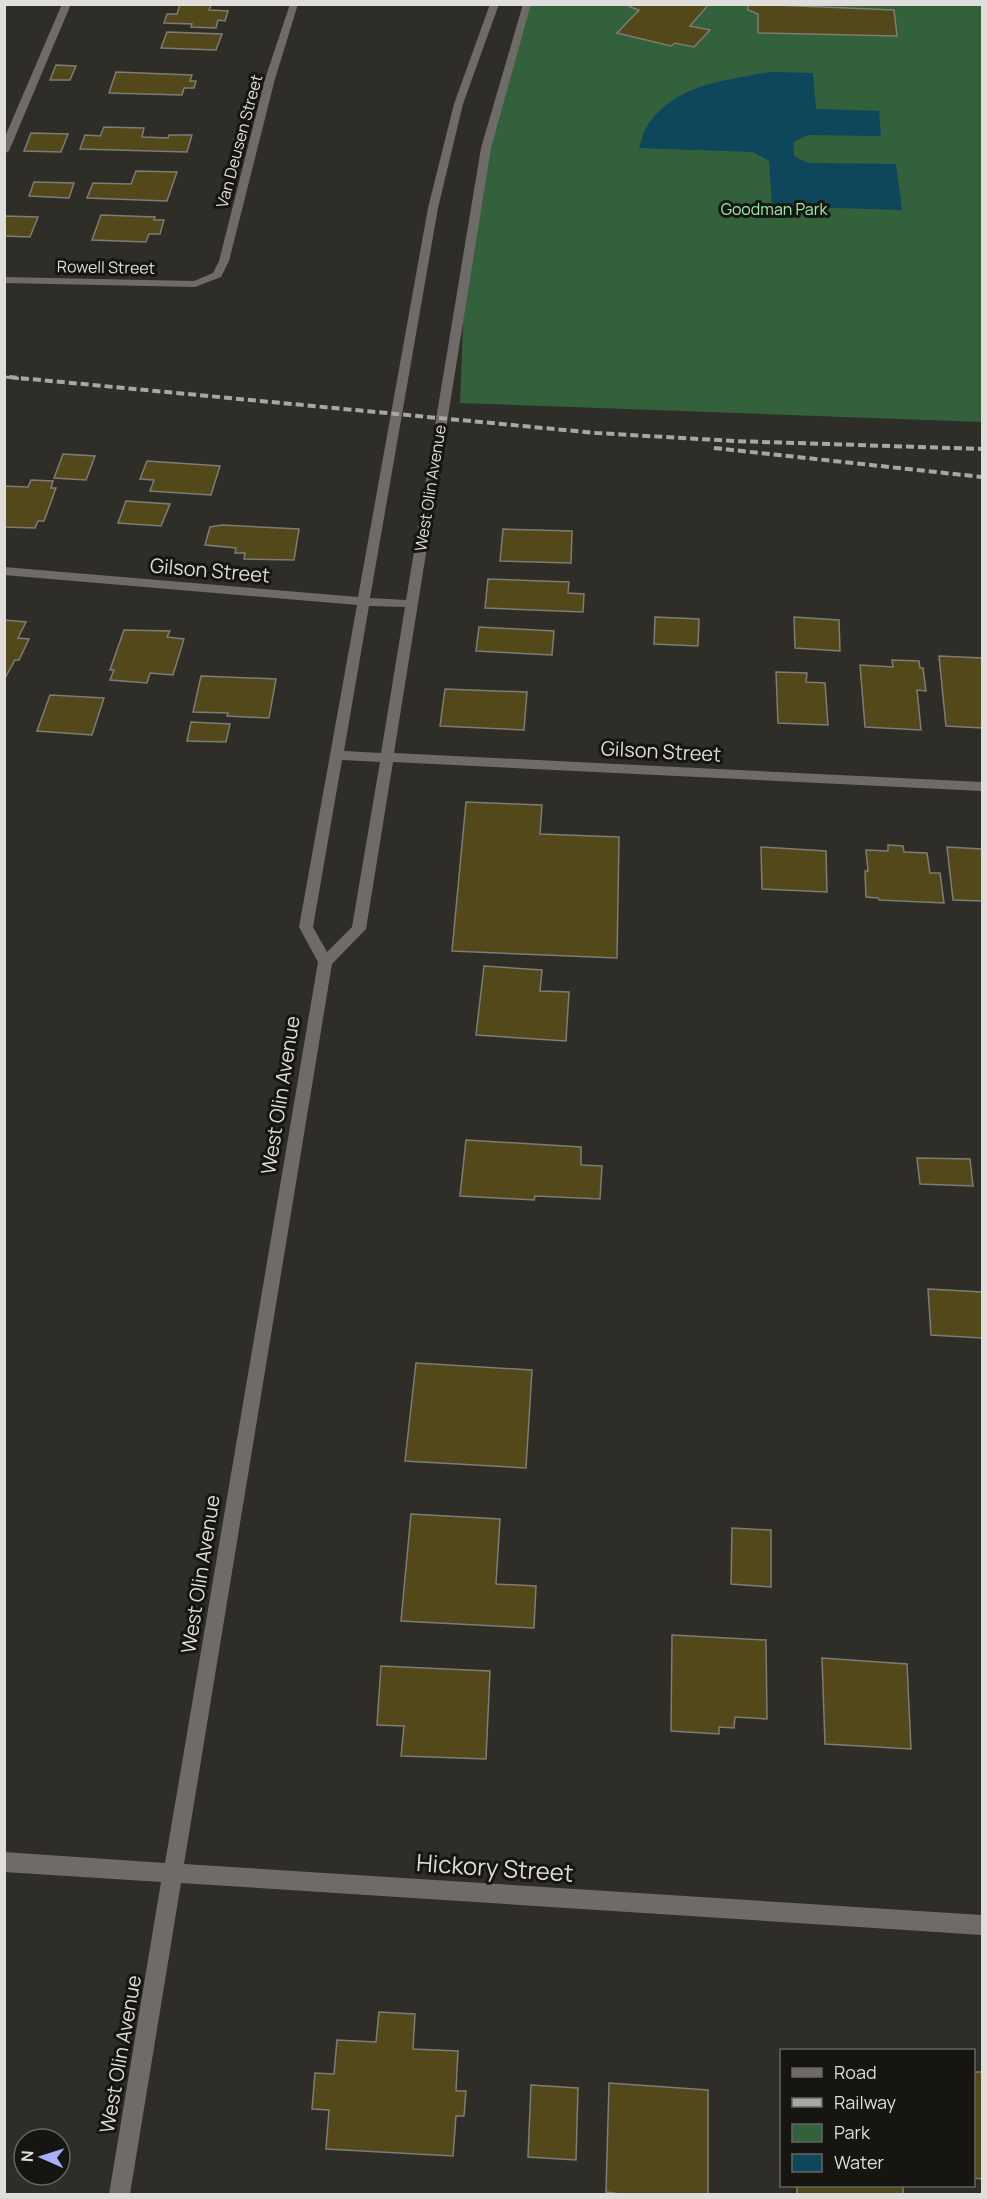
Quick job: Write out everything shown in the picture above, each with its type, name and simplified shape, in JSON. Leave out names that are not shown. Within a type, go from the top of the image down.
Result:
[{"type":"street","points":[[4,151],[67,4]]},
{"type":"street","name":"Van Deusen Street","points":[[207,280],[217,275],[224,261],[270,79],[294,4]]},
{"type":"street","points":[[325,962],[306,927],[422,258],[443,165],[475,54],[495,4]]},
{"type":"street","name":"West Olin Avenue","points":[[119,2194],[325,962],[359,929],[486,148],[527,4]]},
{"type":"street","name":"Rowell Street","points":[[4,280],[195,284],[207,280]]},
{"type":"street","name":"Gilson Street","points":[[4,572],[412,604]]},
{"type":"street","name":"Gilson Street","points":[[337,755],[982,787]]},
{"type":"street","name":"Hickory Street","points":[[4,1862],[982,1924]]},
{"type":"green space","name":"Goodman Park","points":[[527,5],[982,5],[982,422],[460,403],[465,272],[486,148]]},
{"type":"water","points":[[770,72],[813,73],[816,109],[879,111],[881,136],[808,135],[793,142],[794,156],[808,163],[896,164],[902,210],[772,206],[769,161],[753,152],[639,148],[648,125],[661,109],[674,99],[721,81]]},
{"type":"building","points":[[180,4],[211,5],[209,10],[228,11],[225,21],[218,20],[216,28],[164,23],[167,14],[177,14]]},
{"type":"building","points":[[632,4],[709,4],[690,26],[710,30],[694,47],[675,43],[671,46],[617,33],[639,10],[630,7]]},
{"type":"building","points":[[748,4],[894,10],[897,36],[758,33],[758,14],[748,10]]},
{"type":"building","points":[[167,32],[222,34],[216,50],[161,48]]},
{"type":"building","points":[[56,65],[76,66],[70,80],[50,80]]},
{"type":"building","points":[[116,72],[192,75],[190,81],[196,81],[194,88],[184,88],[182,95],[109,93]]},
{"type":"building","points":[[104,127],[144,128],[142,137],[168,138],[169,135],[192,135],[187,152],[80,149],[85,135],[100,136]]},
{"type":"building","points":[[31,133],[68,134],[61,152],[24,151]]},
{"type":"building","points":[[136,171],[177,172],[167,201],[87,198],[93,183],[131,184]]},
{"type":"building","points":[[34,182],[74,183],[69,198],[29,196]]},
{"type":"building","points":[[101,215],[155,217],[154,220],[164,220],[160,234],[149,234],[146,242],[92,240]]},
{"type":"building","points":[[4,216],[38,217],[30,237],[4,236]]},
{"type":"building","points":[[63,454],[95,456],[86,480],[54,478]]},
{"type":"building","points":[[147,461],[220,466],[211,495],[150,491],[154,480],[140,479]]},
{"type":"building","points":[[31,480],[53,481],[51,488],[56,488],[44,521],[38,521],[35,528],[4,527],[4,486],[28,487]]},
{"type":"building","points":[[126,501],[170,504],[161,526],[118,523]]},
{"type":"building","points":[[222,525],[299,529],[294,560],[244,559],[245,553],[235,553],[236,548],[205,545],[210,527]]},
{"type":"building","points":[[503,529],[572,531],[571,563],[500,561]]},
{"type":"building","points":[[488,579],[569,582],[568,593],[584,594],[583,612],[485,608]]},
{"type":"building","points":[[655,617],[699,619],[698,646],[654,644]]},
{"type":"building","points":[[794,617],[839,620],[840,651],[795,648]]},
{"type":"building","points":[[4,620],[26,622],[18,638],[29,639],[19,660],[15,660],[4,680]]},
{"type":"building","points":[[479,627],[554,631],[552,655],[476,651]]},
{"type":"building","points":[[124,630],[170,631],[167,637],[184,639],[173,675],[150,673],[147,683],[110,680],[114,670],[110,670]]},
{"type":"building","points":[[939,656],[982,658],[982,728],[946,726]]},
{"type":"building","points":[[892,660],[919,661],[920,668],[923,668],[926,691],[917,690],[921,730],[865,727],[860,665],[893,667]]},
{"type":"building","points":[[776,672],[807,673],[806,682],[825,683],[828,725],[778,723]]},
{"type":"building","points":[[201,676],[276,679],[269,718],[193,712]]},
{"type":"building","points":[[445,689],[527,692],[524,730],[440,726]]},
{"type":"building","points":[[50,695],[104,698],[92,735],[37,731]]},
{"type":"building","points":[[191,722],[230,724],[226,742],[187,741]]},
{"type":"building","points":[[466,802],[542,805],[540,834],[619,837],[617,958],[452,951]]},
{"type":"building","points":[[888,845],[903,846],[904,852],[927,853],[930,873],[940,873],[944,903],[879,900],[866,897],[865,871],[868,871],[866,850],[888,851]]},
{"type":"building","points":[[761,847],[826,851],[827,892],[762,889]]},
{"type":"building","points":[[947,847],[982,849],[982,901],[953,900]]},
{"type":"building","points":[[484,966],[542,970],[540,991],[569,992],[566,1041],[476,1035]]},
{"type":"building","points":[[466,1140],[581,1147],[581,1165],[602,1166],[600,1199],[535,1196],[534,1200],[460,1196]]},
{"type":"building","points":[[917,1158],[970,1159],[973,1186],[920,1184]]},
{"type":"building","points":[[928,1289],[982,1292],[982,1338],[931,1335]]},
{"type":"building","points":[[416,1363],[532,1370],[526,1468],[405,1461]]},
{"type":"building","points":[[411,1514],[500,1519],[496,1584],[536,1586],[534,1628],[401,1621]]},
{"type":"building","points":[[732,1528],[771,1530],[771,1587],[731,1584]]},
{"type":"building","points":[[672,1635],[766,1640],[767,1719],[735,1717],[734,1728],[719,1727],[719,1734],[671,1731]]},
{"type":"building","points":[[822,1658],[907,1664],[911,1749],[825,1744]]},
{"type":"building","points":[[381,1666],[490,1671],[486,1759],[401,1756],[404,1726],[377,1725]]},
{"type":"building","points":[[379,2012],[415,2014],[413,2049],[458,2051],[456,2091],[466,2091],[464,2116],[456,2116],[453,2156],[326,2149],[329,2110],[312,2109],[315,2073],[334,2074],[337,2040],[376,2042]]},
{"type":"building","points":[[975,2072],[982,2072],[982,2179],[975,2178]]},
{"type":"building","points":[[609,2083],[708,2090],[708,2194],[606,2192]]},
{"type":"building","points":[[531,2085],[578,2088],[576,2160],[528,2157]]},
{"type":"building","points":[[797,2187],[903,2187],[903,2194],[797,2194]]},
{"type":"railway","points":[[4,377],[25,379]]},
{"type":"railway","points":[[9,377],[596,433],[734,441],[982,449]]},
{"type":"railway","points":[[714,448],[982,477]]}]
